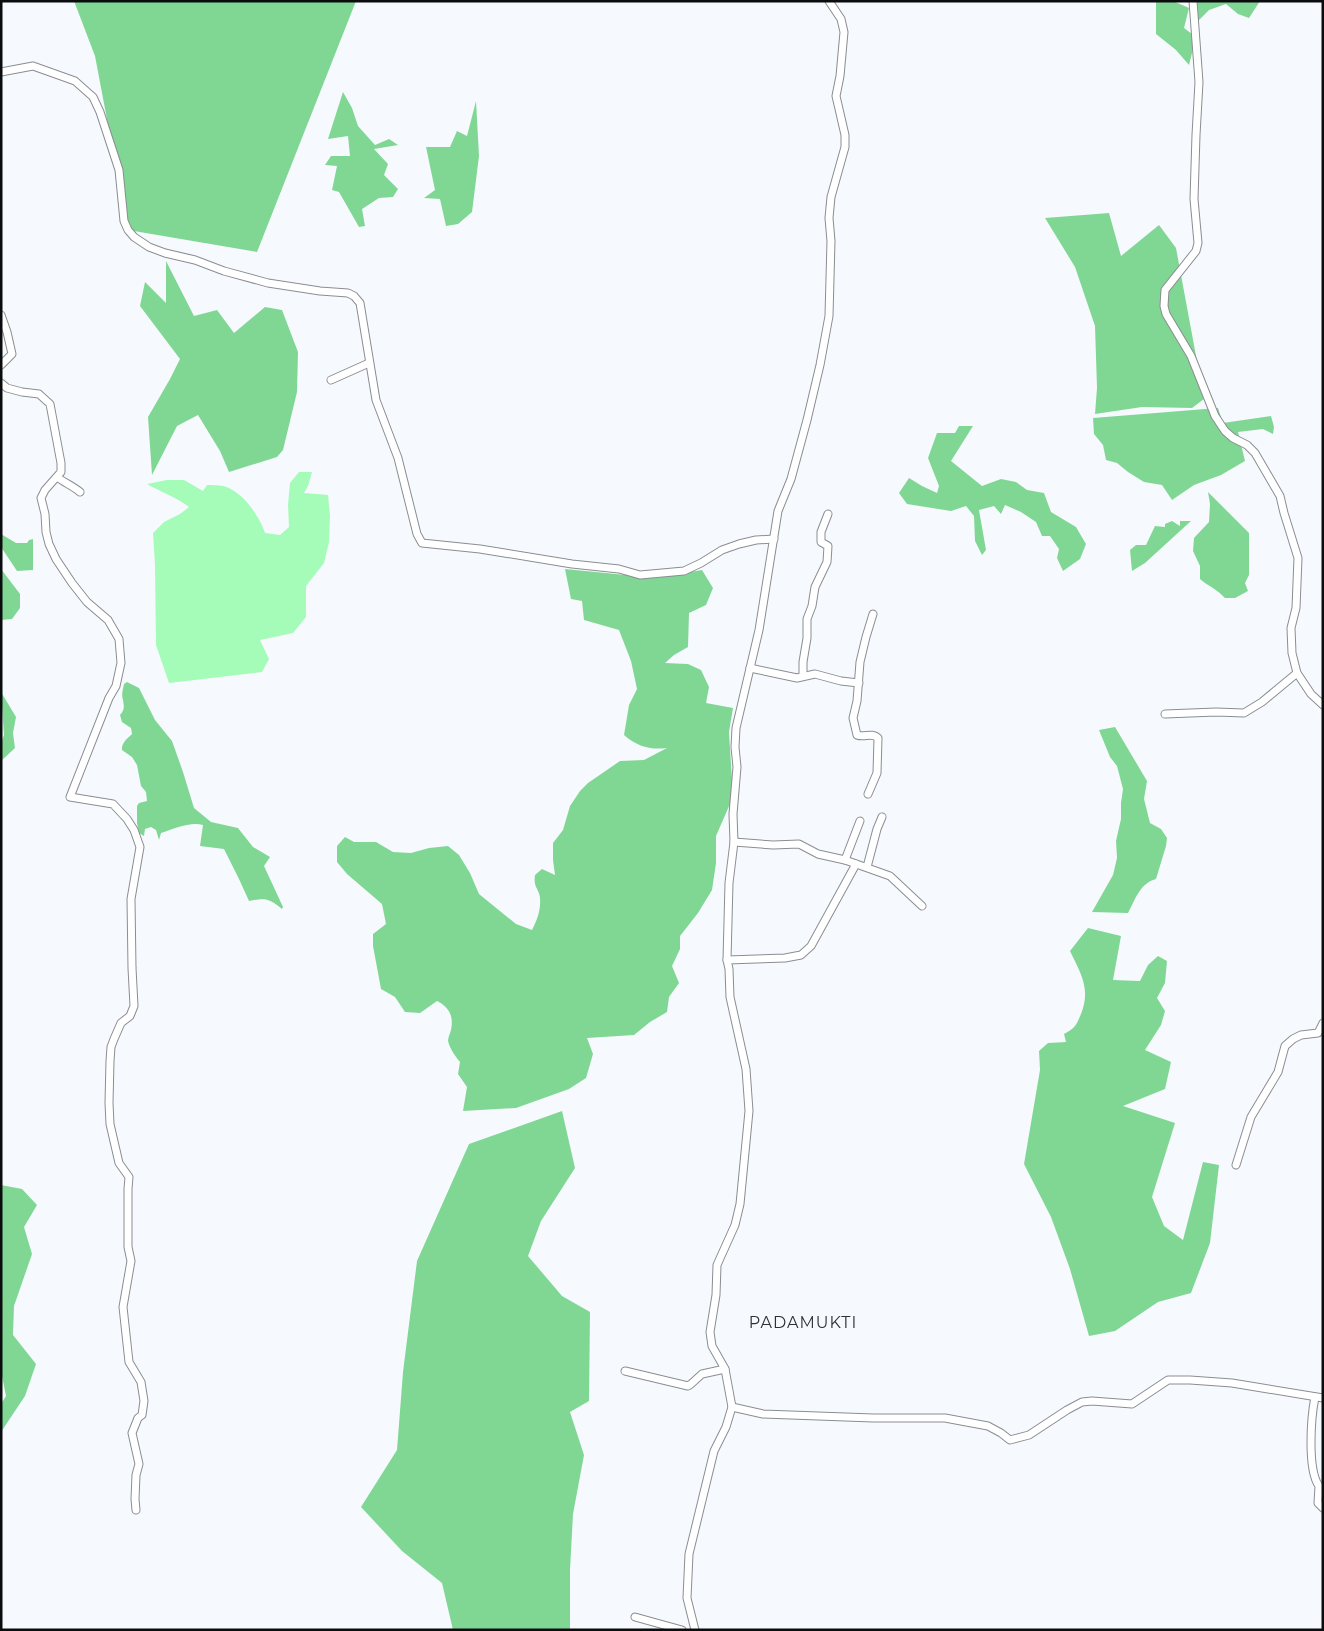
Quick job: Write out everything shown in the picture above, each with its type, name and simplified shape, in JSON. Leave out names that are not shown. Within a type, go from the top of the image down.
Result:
[{"type":"street","points":[[695,1630],[687,1598],[689,1554],[714,1451],[726,1427],[732,1407],[725,1369],[712,1346],[710,1332],[716,1295],[717,1265],[735,1225],[740,1204],[749,1110],[746,1069],[730,997],[727,960],[729,883],[734,842],[733,814],[737,767],[736,728],[759,630],[778,511],[791,479],[820,365],[829,316],[831,241],[829,218],[831,196],[845,147],[845,135],[836,96],[844,32],[841,19],[829,1]]},
{"type":"street","points":[[1193,1],[1199,82],[1194,200],[1198,243],[1196,251],[1165,290],[1164,306],[1166,314],[1191,356],[1220,424],[1225,431],[1247,444],[1255,453],[1280,496],[1298,558],[1296,608],[1291,628],[1292,653],[1297,673],[1311,694],[1323,705]]},
{"type":"street","points":[[1,72],[33,66],[75,81],[93,97],[100,112],[119,170],[124,221],[134,237],[149,247],[268,283],[348,293],[354,296],[360,303],[376,400],[398,458],[417,534],[422,543],[480,549],[572,564],[619,569],[640,574],[684,571],[722,550],[756,540],[774,539]]},
{"type":"street","points":[[1,315],[12,354],[1,365]]},
{"type":"street","points":[[330,380],[370,363]]},
{"type":"street","points":[[1,383],[7,388],[39,394],[50,404],[61,472],[45,490],[41,498],[49,544],[61,568],[72,583],[87,602],[108,620],[118,639],[121,664],[116,686],[109,698],[70,797],[113,804],[134,830],[140,847],[131,899],[134,1006],[130,1016],[122,1022],[111,1047],[109,1103],[110,1124],[119,1163],[129,1177],[128,1247],[131,1262],[123,1307],[129,1362],[142,1382],[144,1401],[142,1415],[138,1418],[132,1433],[139,1464],[136,1475],[136,1510]]},
{"type":"street","points":[[57,476],[80,492]]},
{"type":"street","points":[[803,676],[807,619],[812,606],[815,586],[827,559],[828,546],[822,542],[821,534],[828,514]]},
{"type":"street","points":[[868,794],[877,772],[878,738],[873,735],[859,736],[856,733],[853,718],[861,660],[873,614]]},
{"type":"street","points":[[750,668],[797,678],[815,674],[840,681],[858,683]]},
{"type":"street","points":[[1165,714],[1244,713],[1262,702],[1297,673]]},
{"type":"street","points":[[866,867],[876,829],[882,817]]},
{"type":"street","points":[[846,860],[860,821]]},
{"type":"street","points":[[734,842],[773,845],[799,844],[826,857],[846,860],[892,877],[922,906]]},
{"type":"street","points":[[727,960],[785,958],[801,955],[811,946],[856,864]]},
{"type":"street","points":[[1236,1165],[1251,1117],[1278,1072],[1285,1046],[1301,1035],[1318,1034],[1323,1023]]},
{"type":"street","points":[[625,1371],[688,1386],[702,1374],[725,1369]]},
{"type":"street","points":[[732,1407],[763,1414],[873,1418],[945,1418],[988,1426],[1001,1432],[1010,1440],[1029,1435],[1082,1402],[1092,1400],[1132,1404],[1168,1380],[1232,1383],[1319,1397],[1311,1426],[1315,1482],[1319,1486],[1318,1503],[1323,1508]]},
{"type":"street","points":[[636,1618],[682,1630]]},
{"type":"green space","points":[[74,1],[356,1],[257,252],[128,230],[95,56]]},
{"type":"green space","points":[[1156,1],[1173,1],[1189,8],[1184,28],[1196,37],[1189,65],[1176,50],[1156,34]]},
{"type":"green space","points":[[1196,1],[1260,1],[1249,18],[1238,14],[1226,4],[1209,10],[1197,22]]},
{"type":"green space","points":[[343,92],[352,108],[358,126],[375,145],[389,139],[398,145],[374,149],[388,164],[384,175],[398,189],[393,197],[379,198],[362,209],[365,226],[359,227],[339,192],[332,190],[337,166],[325,165],[331,156],[350,156],[348,136],[328,139]]},
{"type":"green space","points":[[476,101],[479,156],[472,212],[458,224],[446,226],[440,199],[424,198],[435,190],[426,147],[450,147],[457,131],[467,136]]},
{"type":"green space","points":[[1109,213],[1121,256],[1159,225],[1176,248],[1204,399],[1192,408],[1142,407],[1095,414],[1097,388],[1095,326],[1075,267],[1045,218]]},
{"type":"green space","points":[[166,261],[194,316],[217,310],[234,333],[265,307],[282,310],[298,352],[297,392],[283,450],[277,457],[229,472],[220,451],[198,415],[177,426],[152,475],[148,417],[180,359],[140,306],[145,282],[166,303]]},
{"type":"green space","points":[[1218,408],[1223,423],[1271,416],[1274,427],[1273,434],[1263,429],[1238,432],[1245,461],[1221,475],[1194,485],[1172,500],[1162,485],[1144,482],[1117,463],[1106,460],[1103,445],[1094,434],[1093,418]]},
{"type":"green space","points":[[959,426],[973,426],[951,461],[982,486],[1001,479],[1016,482],[1027,490],[1044,493],[1051,512],[1076,527],[1086,544],[1080,559],[1063,571],[1057,558],[1059,549],[1050,536],[1042,536],[1036,522],[1021,512],[1005,505],[1001,514],[994,506],[979,510],[986,550],[982,555],[975,541],[974,516],[966,506],[951,511],[907,504],[899,493],[909,478],[937,493],[939,486],[928,458],[937,433],[955,433]]},
{"type":"green space","points":[[299,472],[312,472],[304,493],[328,495],[330,516],[329,542],[324,563],[306,586],[306,617],[293,633],[260,640],[269,659],[262,672],[169,683],[156,645],[153,533],[164,522],[189,507],[174,497],[147,484],[167,480],[184,480],[203,491],[207,485],[230,489],[243,498],[255,512],[265,533],[280,535],[289,527],[290,483]]},
{"type":"green space","points":[[1208,492],[1249,533],[1249,575],[1245,583],[1248,591],[1235,598],[1225,598],[1200,579],[1200,566],[1193,551],[1194,538],[1209,522],[1210,504]]},
{"type":"green space","points":[[1172,521],[1180,526],[1180,521],[1191,521],[1145,563],[1132,571],[1130,550],[1136,545],[1146,545],[1155,526],[1165,527],[1165,524]]},
{"type":"green space","points":[[1,534],[16,543],[27,543],[33,539],[33,570],[17,571],[1,547]]},
{"type":"green space","points":[[1,569],[20,594],[20,608],[12,619],[1,620]]},
{"type":"green space","points":[[565,569],[656,578],[702,570],[713,588],[706,605],[689,613],[688,647],[665,663],[688,664],[701,670],[709,687],[706,703],[733,708],[729,732],[733,797],[716,836],[716,863],[712,890],[698,913],[680,936],[680,949],[672,966],[679,983],[669,997],[667,1012],[650,1022],[634,1035],[587,1038],[593,1054],[586,1078],[569,1089],[516,1108],[463,1111],[467,1087],[458,1074],[460,1062],[448,1041],[452,1025],[450,1012],[437,1001],[420,1013],[405,1012],[395,997],[381,989],[373,946],[373,934],[386,924],[382,904],[347,874],[337,862],[337,846],[345,837],[354,842],[376,842],[393,852],[411,853],[429,848],[448,846],[459,855],[470,873],[479,894],[516,924],[532,930],[540,907],[535,875],[542,869],[555,875],[553,843],[563,830],[570,806],[580,791],[588,783],[620,761],[644,760],[667,748],[644,747],[624,735],[629,705],[637,689],[631,661],[619,630],[584,620],[582,601],[571,599]]},
{"type":"green space","points":[[127,682],[139,688],[155,720],[172,741],[194,808],[211,822],[238,828],[253,847],[270,857],[264,866],[283,907],[282,909],[267,900],[249,901],[224,849],[200,846],[203,825],[188,825],[161,833],[159,840],[156,830],[151,827],[145,829],[144,836],[139,833],[137,806],[139,803],[147,801],[146,792],[141,786],[137,765],[132,757],[122,750],[124,743],[132,734],[131,728],[122,722],[120,715],[124,708],[123,688]]},
{"type":"green space","points":[[1,692],[16,717],[13,733],[15,748],[1,761],[1,743],[4,735]]},
{"type":"green space","points":[[1115,727],[1147,781],[1144,799],[1150,823],[1161,829],[1167,838],[1156,879],[1150,881],[1142,888],[1128,913],[1092,912],[1113,875],[1117,858],[1116,841],[1121,819],[1123,789],[1117,766],[1110,757],[1099,730]]},
{"type":"green space","points":[[1088,928],[1121,936],[1113,980],[1140,981],[1148,965],[1158,956],[1167,961],[1165,983],[1157,998],[1165,1011],[1161,1025],[1145,1050],[1171,1062],[1165,1089],[1123,1106],[1175,1123],[1152,1197],[1164,1226],[1183,1240],[1203,1162],[1219,1165],[1210,1243],[1191,1293],[1158,1302],[1115,1331],[1089,1336],[1070,1269],[1051,1217],[1024,1164],[1040,1070],[1039,1051],[1048,1043],[1066,1042],[1064,1034],[1076,1024],[1084,1005],[1085,989],[1078,967],[1070,951]]},
{"type":"green space","points":[[562,1111],[575,1168],[541,1221],[528,1256],[562,1296],[590,1312],[589,1401],[570,1412],[584,1455],[573,1514],[570,1570],[570,1630],[453,1630],[442,1583],[402,1551],[361,1507],[397,1450],[403,1372],[417,1261],[469,1144]]},
{"type":"green space","points":[[1,1185],[22,1189],[37,1205],[24,1227],[32,1254],[14,1306],[13,1335],[36,1364],[25,1396],[1,1432],[1,1404],[6,1396],[1,1371]]},
{"type":"district","name":"PADAMUKTI","points":[[803,1322]]}]
